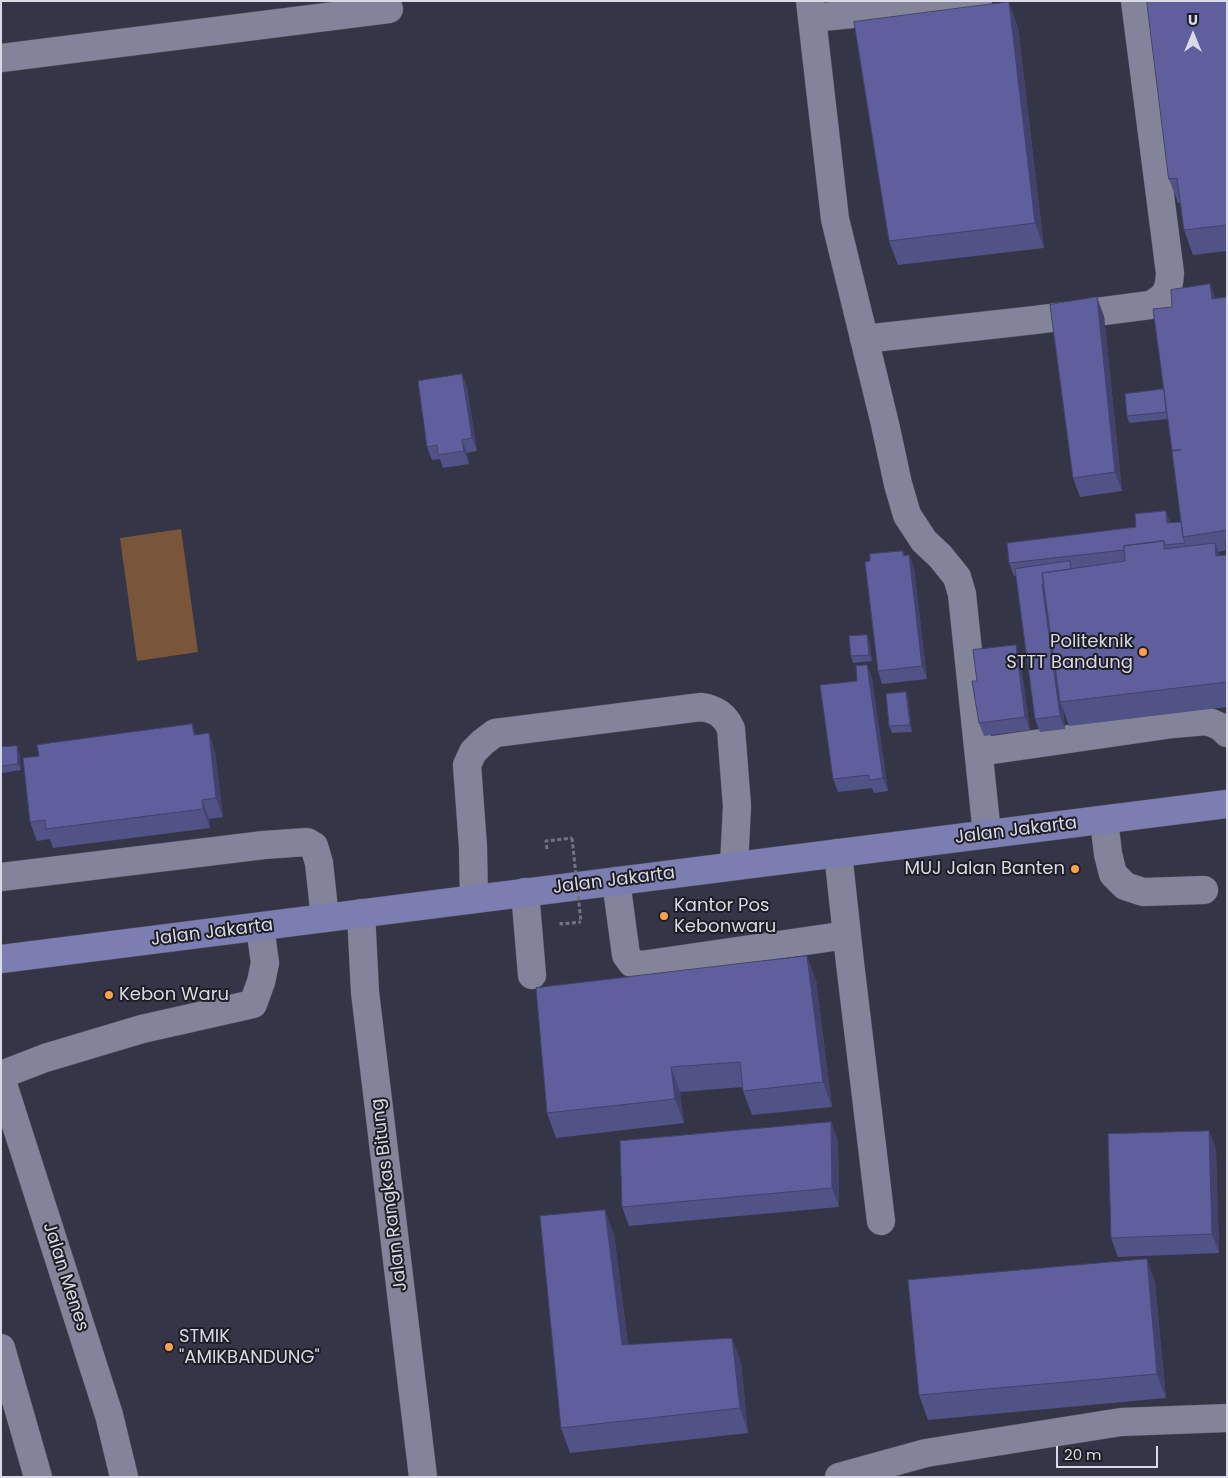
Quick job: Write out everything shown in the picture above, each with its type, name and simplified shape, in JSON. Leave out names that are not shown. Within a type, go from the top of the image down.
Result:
[{"type":"main road","name":"Jalan Jakarta","points":[[1,959],[1227,804]]},
{"type":"street","points":[[978,1],[811,10],[835,219],[898,484],[907,515],[924,541],[940,556],[957,577],[962,594],[988,834]]},
{"type":"street","points":[[864,339],[1035,320],[1150,304],[1160,300],[1167,293],[1170,284],[1170,273],[1135,1]]},
{"type":"street","points":[[1,58],[389,9]]},
{"type":"street","points":[[474,899],[468,765],[473,752],[483,742],[495,733],[511,730],[701,707],[711,708],[726,719],[731,729],[736,806],[734,866]]},
{"type":"street","points":[[979,752],[1173,724],[1206,722],[1221,727],[1227,733]]},
{"type":"street","points":[[1104,820],[1108,854],[1113,874],[1125,886],[1143,892],[1204,890]]},
{"type":"street","points":[[1,877],[264,845],[307,842],[314,846],[319,863],[325,918]]},
{"type":"street","points":[[838,853],[881,1221]]},
{"type":"street","points":[[616,881],[626,955],[632,964],[641,965],[847,935]]},
{"type":"street","points":[[525,892],[532,975]]},
{"type":"street","name":"Jalan Rangkas Bitung","points":[[361,914],[365,992],[424,1477]]},
{"type":"street","points":[[1,1077],[45,1058],[142,1029],[253,1004],[265,963],[260,926]]},
{"type":"street","name":"Jalan Menes","points":[[1,1077],[109,1415],[124,1477]]},
{"type":"street","points":[[1,1348],[38,1477]]},
{"type":"street","points":[[839,1477],[926,1453],[1121,1422],[1227,1418]]},
{"type":"path","points":[[547,849],[546,841],[572,838],[581,922],[561,924],[561,919]]},
{"type":"shaded area","points":[[181,529],[198,652],[137,661],[120,538]]},
{"type":"building","points":[[1147,1],[1227,1],[1227,225],[1184,230],[1177,178],[1169,179]]},
{"type":"building","points":[[1009,2],[1035,223],[889,241],[854,22]]},
{"type":"building","points":[[1210,284],[1212,299],[1227,297],[1227,530],[1183,537],[1172,451],[1181,450],[1172,450],[1153,309],[1172,307],[1171,290]]},
{"type":"building","points":[[1097,297],[1115,472],[1073,478],[1050,305]]},
{"type":"building","points":[[462,374],[472,438],[462,440],[464,451],[438,455],[437,445],[427,447],[418,381]]},
{"type":"building","points":[[1164,389],[1166,412],[1127,416],[1125,394]]},
{"type":"building","points":[[1166,511],[1167,523],[1181,522],[1185,543],[1165,545],[1164,541],[1124,546],[1124,550],[1009,563],[1007,543],[1136,527],[1135,514]]},
{"type":"building","name":"Politeknik STTT Bandung","points":[[1164,541],[1164,549],[1215,543],[1216,556],[1227,555],[1227,682],[1060,702],[1042,573],[1125,561],[1124,546]]},
{"type":"building","points":[[903,551],[903,556],[909,555],[922,666],[878,671],[865,562],[870,561],[870,554]]},
{"type":"building","points":[[1070,561],[1071,569],[1042,573],[1060,716],[1035,719],[1015,569]]},
{"type":"building","points":[[867,635],[869,655],[851,656],[849,636]]},
{"type":"building","points":[[1016,645],[1025,717],[979,723],[972,681],[977,681],[973,650]]},
{"type":"building","points":[[867,665],[883,778],[869,780],[869,775],[833,779],[820,685],[857,681],[856,666]]},
{"type":"building","points":[[906,692],[910,725],[889,726],[886,694]]},
{"type":"building","points":[[192,724],[194,735],[209,733],[216,798],[202,800],[203,809],[46,829],[45,820],[30,822],[23,758],[39,756],[37,745]]},
{"type":"building","points":[[17,746],[18,764],[1,766],[1,747]]},
{"type":"building","points":[[807,956],[823,1082],[743,1091],[740,1062],[671,1067],[675,1099],[547,1113],[536,988]]},
{"type":"building","points":[[831,1122],[832,1188],[622,1207],[620,1141]]},
{"type":"building","points":[[1209,1131],[1212,1234],[1111,1238],[1108,1134]]},
{"type":"building","points":[[605,1210],[622,1345],[732,1338],[740,1408],[561,1428],[540,1216]]},
{"type":"building","points":[[1147,1259],[1157,1374],[919,1395],[908,1280]]},
{"type":"place","name":"Politeknik STTT Bandung","points":[[1143,652]]},
{"type":"place","name":"MUJ Jalan Banten","points":[[1075,869]]},
{"type":"place","name":"Kantor Pos Kebonwaru","points":[[664,916]]},
{"type":"place","name":"Kebon Waru","points":[[109,995]]},
{"type":"place","name":"STMIK \"AMIKBANDUNG\"","points":[[169,1347]]}]
